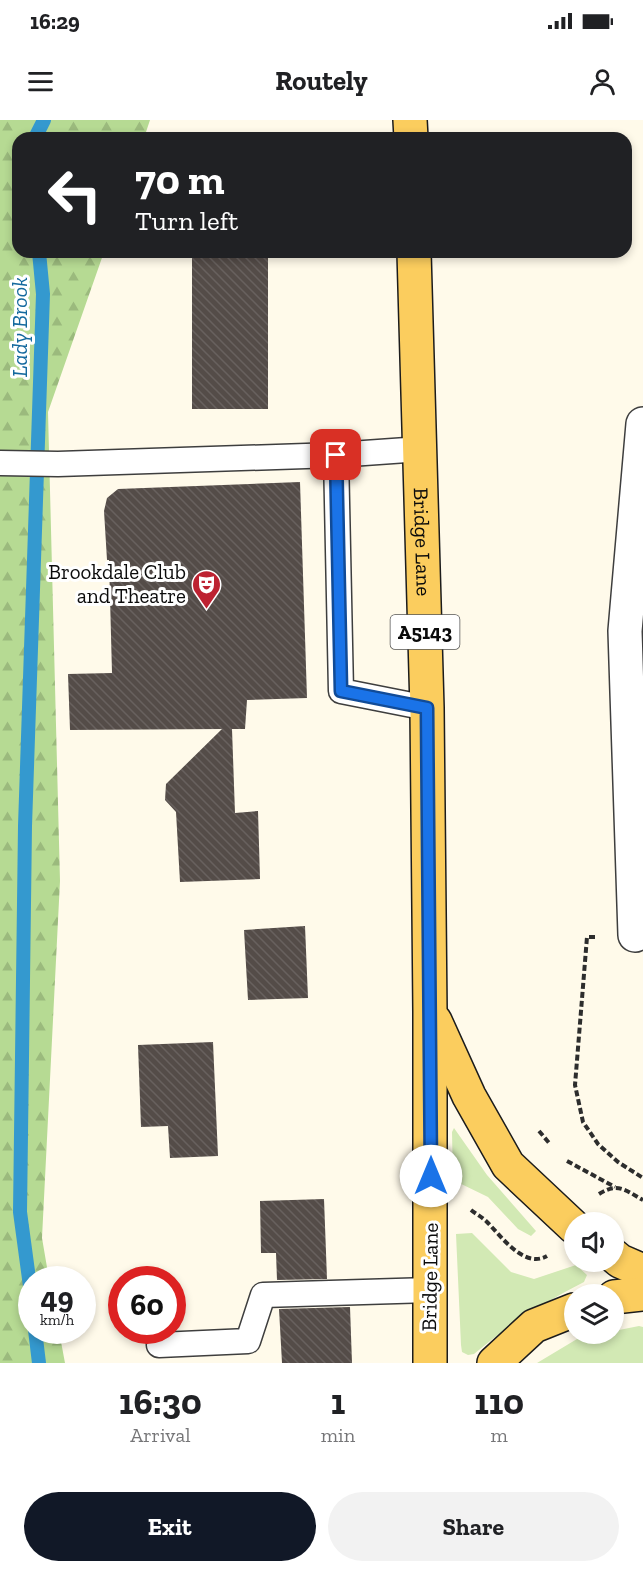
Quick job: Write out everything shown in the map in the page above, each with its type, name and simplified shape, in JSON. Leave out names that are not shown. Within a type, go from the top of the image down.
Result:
[{"type":"main road","name":"Bridge Lane","points":[[414,258],[427,708],[430,1363]]},
{"type":"main road","name":"Bridge Lane","points":[[430,1012],[469,1096],[508,1165],[564,1218]]},
{"type":"main road","points":[[624,1263],[643,1270]]},
{"type":"main road","points":[[624,1297],[643,1294]]},
{"type":"main road","points":[[494,1363],[534,1326],[564,1314]]},
{"type":"street","points":[[635,934],[625,631],[643,424]]},
{"type":"lane","points":[[0,463],[58,464],[336,455],[421,449]]},
{"type":"lane","points":[[336,455],[341,691],[427,708]]},
{"type":"lane","points":[[159,1345],[248,1341],[263,1295],[430,1290]]},
{"type":"path","points":[[635,934],[586,937],[575,1085],[583,1122],[598,1144],[624,1167],[643,1178]]},
{"type":"path","points":[[536,1126],[554,1149]]},
{"type":"path","points":[[560,1157],[615,1187]]},
{"type":"path","points":[[431,1200],[456,1200],[485,1220],[506,1242],[526,1257],[543,1258],[564,1238]]},
{"type":"green space","points":[[0,120],[150,120],[146,132],[12,132],[12,258],[102,258],[48,412],[60,881],[42,1238],[47,1266],[18,1266],[18,1344],[61,1344],[65,1363],[0,1363]]},
{"type":"green space","points":[[454,1128],[487,1175],[536,1231],[531,1236],[518,1229],[488,1197],[453,1180],[452,1132]]},
{"type":"green space","points":[[472,1233],[511,1272],[534,1279],[564,1269],[564,1272],[584,1272],[587,1275],[580,1284],[564,1284],[564,1293],[500,1333],[474,1354],[468,1355],[462,1352],[461,1345],[456,1234]]},
{"type":"green space","points":[[643,1327],[643,1363],[537,1363],[569,1344],[624,1344],[624,1329]]},
{"type":"building","points":[[192,258],[268,258],[268,409],[192,409]]},
{"type":"building","name":"Brookdale Club and Theatre","points":[[300,482],[307,698],[247,700],[245,729],[232,729],[235,813],[258,811],[260,879],[180,882],[176,812],[165,800],[166,784],[222,729],[70,730],[68,674],[112,673],[109,560],[107,560],[104,511],[107,498],[118,489]]},
{"type":"building","points":[[305,926],[308,998],[248,1000],[244,930]]},
{"type":"building","points":[[213,1042],[218,1156],[170,1158],[168,1126],[141,1127],[138,1045]]},
{"type":"building","points":[[324,1199],[327,1279],[277,1280],[276,1253],[261,1253],[260,1201]]},
{"type":"building","points":[[350,1307],[352,1363],[282,1363],[279,1309]]},
{"type":"waterway","name":"Lady Brook","points":[[38,132],[44,120]]},
{"type":"waterway","name":"Lady Brook","points":[[27,1266],[20,1212],[25,826],[43,294],[40,258]]},
{"type":"waterway","name":"Lady Brook","points":[[37,1344],[39,1363]]},
{"type":"place","name":"Brookdale Club and Theatre","points":[[207,610]]},
{"type":"route","points":[[336,455],[341,691],[427,708],[431,1176]]}]
